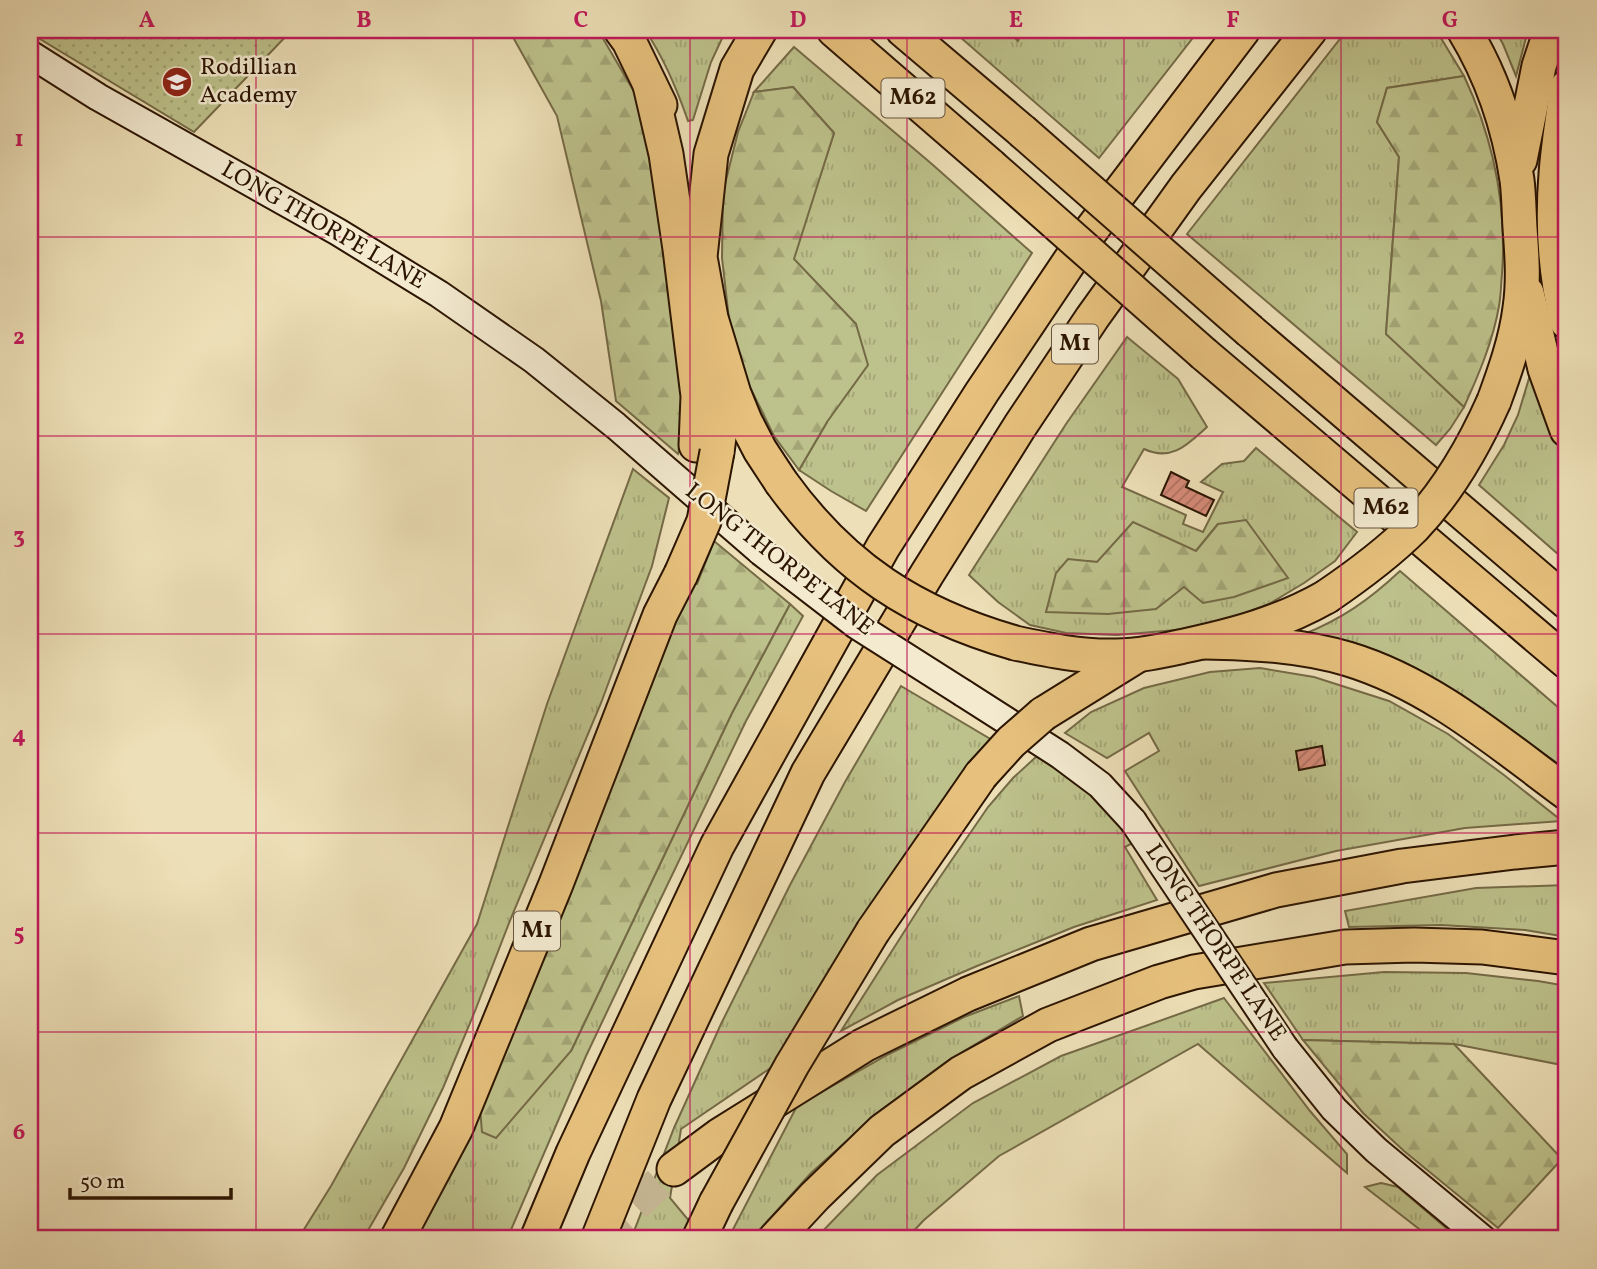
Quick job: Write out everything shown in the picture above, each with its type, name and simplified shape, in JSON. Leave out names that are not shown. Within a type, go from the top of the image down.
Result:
[{"type":"highway","points":[[621,30],[629,41],[682,156],[711,318],[723,362],[745,421],[781,482],[818,529],[863,569],[920,607],[981,633],[1015,643],[1086,655],[1138,655],[1204,642],[1257,628],[1309,607],[1356,577],[1415,526],[1469,452],[1506,369],[1520,308],[1523,274],[1517,180],[1502,112],[1488,74],[1464,30]]},
{"type":"highway","points":[[700,257],[710,154],[737,69],[760,30]]},
{"type":"highway","name":"M62","points":[[834,30],[1204,354],[1567,662]]},
{"type":"highway","name":"M62","points":[[903,30],[1567,602]]},
{"type":"highway","name":"M1","points":[[537,1239],[573,1153],[717,846],[883,547],[1086,237],[1244,30]]},
{"type":"highway","name":"M1","points":[[598,1239],[654,1099],[808,773],[934,562],[1063,361],[1186,187],[1310,30]]},
{"type":"highway","points":[[1517,180],[1539,66],[1550,30]]},
{"type":"highway","points":[[650,85],[666,154],[707,448]]},
{"type":"highway","points":[[1567,87],[1556,173],[1555,216],[1557,266],[1567,321]]},
{"type":"highway","points":[[1523,274],[1545,369],[1567,430]]},
{"type":"highway","points":[[707,448],[723,407],[723,362]]},
{"type":"highway","name":"M1","points":[[397,1239],[456,1128],[556,884],[676,572],[704,521],[707,448]]},
{"type":"highway","points":[[1204,642],[1270,644],[1320,652],[1388,675],[1438,700],[1567,793]]},
{"type":"highway","points":[[699,1239],[792,1065],[873,931],[981,775],[1011,742],[1043,714],[1138,655]]},
{"type":"highway","points":[[674,1169],[720,1135],[864,1045],[968,994],[1091,944],[1276,890],[1402,866],[1567,847]]},
{"type":"highway","points":[[775,1239],[814,1196],[882,1131],[961,1073],[1048,1026],[1159,982],[1194,972],[1345,947],[1414,944],[1482,947],[1567,958]]},
{"type":"main road","name":"LONG THORPE LANE","points":[[30,54],[98,97],[338,232],[439,294],[544,368],[616,426],[761,552],[856,625],[1060,755],[1100,785],[1133,821],[1285,1048],[1334,1109],[1376,1150],[1483,1239]]},
{"type":"green space","name":"Rodillian Academy","points":[[30,30],[292,30],[194,132],[30,33]]},
{"type":"green space","points":[[509,30],[598,30],[636,95],[669,222],[684,430],[678,454],[616,401],[601,301],[557,116]]},
{"type":"green space","points":[[645,30],[726,30],[711,62],[693,120],[688,121],[670,74]]},
{"type":"green space","points":[[952,30],[1006,30],[1018,41],[1022,30],[1199,30],[1099,158]]},
{"type":"green space","points":[[1347,30],[1436,30],[1464,76],[1387,88],[1377,122],[1399,157],[1386,333],[1464,407],[1436,445],[1187,234]]},
{"type":"green space","points":[[1495,30],[1528,30],[1516,76],[1503,44]]},
{"type":"green space","points":[[794,47],[1032,253],[866,511],[799,470],[827,422],[856,324],[793,259],[834,133],[793,87],[754,92]]},
{"type":"green space","points":[[1464,76],[1483,123],[1496,172],[1503,248],[1501,294],[1493,332],[1464,407],[1386,334],[1399,157],[1377,122],[1387,88]]},
{"type":"green space","points":[[793,87],[834,133],[794,259],[856,324],[868,365],[827,422],[799,470],[774,436],[747,381],[729,319],[722,258],[723,192],[738,132],[754,92]]},
{"type":"green space","points":[[1127,337],[1178,379],[1207,427],[1186,445],[1171,452],[1144,449],[1122,487],[1186,515],[1183,524],[1203,532],[1223,492],[1201,482],[1222,464],[1244,461],[1256,448],[1357,532],[1335,561],[1304,583],[1269,604],[1226,620],[1176,630],[1117,635],[1066,633],[1030,625],[998,602],[969,575],[1066,424]],"holes":[[[1218,524],[1156,609],[1068,560],[1097,562],[1196,551]]]},
{"type":"green space","points":[[1533,365],[1567,447],[1567,562],[1479,485],[1504,445],[1518,415]]},
{"type":"green space","points":[[633,469],[669,498],[652,566],[601,703],[443,1088],[404,1168],[363,1239],[298,1239],[331,1186],[477,924],[547,704]]},
{"type":"green space","points":[[1246,520],[1288,578],[1234,597],[1203,603],[1184,587],[1156,609],[1108,614],[1046,612],[1056,573],[1068,559],[1097,562],[1133,522],[1196,551],[1218,524]]},
{"type":"green space","points":[[714,541],[790,604],[732,713],[571,1051],[496,1138],[482,1132],[480,1108],[689,581],[697,584]]},
{"type":"green space","points":[[1400,571],[1567,715],[1567,770],[1493,718],[1302,635],[1354,608]]},
{"type":"green space","points":[[790,604],[803,616],[746,721],[651,919],[586,1056],[507,1239],[415,1239],[471,1133],[480,1108],[571,1051],[732,713]]},
{"type":"green space","points":[[1260,668],[1314,677],[1389,701],[1448,734],[1562,821],[1465,828],[1336,851],[1199,886],[1125,771],[1159,751],[1149,733],[1107,758],[1065,733],[1091,712],[1144,688],[1210,672]]},
{"type":"green space","points":[[901,686],[992,740],[965,768],[775,1065],[681,1129],[670,1198],[690,1222],[682,1239],[631,1239],[674,1128],[721,1024],[790,885],[845,782]]},
{"type":"green space","points":[[1037,756],[1089,792],[1115,818],[1133,843],[1125,847],[1157,900],[1074,927],[977,966],[898,1000],[841,1031],[925,899],[988,807]]},
{"type":"green space","points":[[1567,885],[1567,937],[1525,930],[1441,925],[1349,927],[1345,911],[1476,888]]},
{"type":"green space","points":[[1384,972],[1466,973],[1567,986],[1567,1066],[1454,1044],[1303,1040],[1264,983]]},
{"type":"green space","points":[[1019,996],[1023,1016],[949,1060],[879,1112],[811,1173],[751,1239],[728,1239],[797,1106],[889,1054],[964,1017]]},
{"type":"green space","points":[[1224,998],[1310,1111],[1347,1154],[1347,1173],[1198,1044],[999,1156],[924,1220],[906,1239],[815,1239],[877,1175],[973,1103],[1061,1056]]},
{"type":"green space","points":[[1303,1040],[1454,1044],[1562,1159],[1498,1228],[1404,1151],[1363,1113]]},
{"type":"green space","points":[[1381,1183],[1398,1187],[1459,1239],[1432,1239],[1365,1187]]},
{"type":"building","points":[[1171,472],[1189,481],[1186,487],[1214,500],[1206,516],[1161,495]]},
{"type":"building","points":[[1322,746],[1325,765],[1299,770],[1296,751]]},
{"type":"tunnel","points":[[598,1239],[674,1169]]},
{"type":"place","name":"Rodillian Academy","points":[[177,82]]}]
